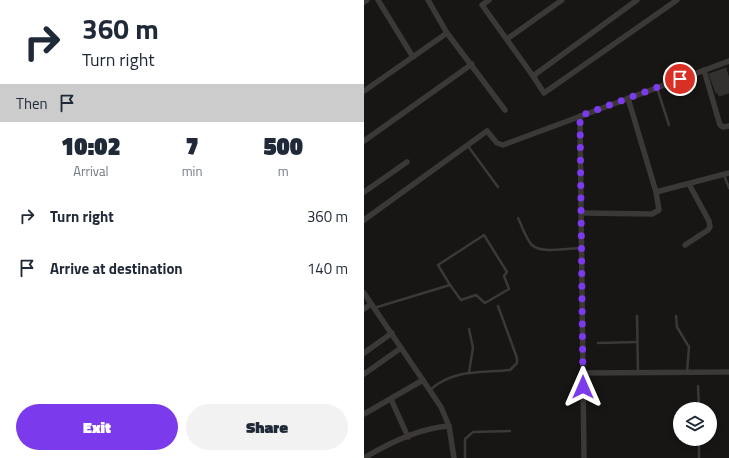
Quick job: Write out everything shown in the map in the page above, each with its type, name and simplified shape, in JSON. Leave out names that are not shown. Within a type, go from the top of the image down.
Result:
[{"type":"street","points":[[378,0],[413,57]]},
{"type":"street","points":[[428,0],[447,33],[472,64],[505,110]]},
{"type":"street","points":[[489,0],[480,2],[544,93],[677,0]]},
{"type":"street","points":[[507,39],[562,0]]},
{"type":"street","points":[[533,76],[636,0]]},
{"type":"street","points":[[364,91],[447,33]]},
{"type":"street","points":[[364,220],[487,131],[497,143],[503,145],[729,61]]},
{"type":"street","points":[[364,141],[472,64]]},
{"type":"street","points":[[704,70],[720,125],[722,127],[729,126]]},
{"type":"street","points":[[582,213],[657,213],[660,207],[628,98]]},
{"type":"street","points":[[580,116],[584,458]]},
{"type":"street","points":[[364,192],[407,162]]},
{"type":"street","points":[[656,192],[726,174]]},
{"type":"street","points":[[685,245],[710,227],[709,221],[689,184]]},
{"type":"street","points":[[364,293],[423,380],[431,389],[446,415],[454,458]]},
{"type":"street","points":[[364,309],[373,306]]},
{"type":"street","points":[[364,353],[392,333]]},
{"type":"street","points":[[364,374],[401,348]]},
{"type":"street","points":[[583,373],[729,372]]},
{"type":"street","points":[[364,414],[423,380]]},
{"type":"street","points":[[392,399],[408,437]]},
{"type":"street","points":[[364,458],[408,437],[428,430],[449,426]]},
{"type":"lane","points":[[657,88],[669,125]]},
{"type":"lane","points":[[468,146],[498,187]]},
{"type":"lane","points":[[726,174],[729,188]]},
{"type":"lane","points":[[518,218],[530,243],[537,248],[544,250],[582,248]]},
{"type":"lane","points":[[484,235],[507,272],[504,276],[509,289],[485,303],[476,295],[460,300],[450,285],[438,265],[484,235]]},
{"type":"lane","points":[[373,306],[450,285]]},
{"type":"lane","points":[[431,389],[450,376],[469,372],[510,370],[516,363],[517,358],[498,306]]},
{"type":"lane","points":[[637,316],[638,373]]},
{"type":"lane","points":[[676,316],[677,327],[689,347],[686,372]]},
{"type":"lane","points":[[469,329],[474,348],[469,372]]},
{"type":"lane","points":[[598,343],[637,342]]},
{"type":"lane","points":[[698,386],[698,402]]},
{"type":"lane","points":[[465,458],[465,439],[469,435],[479,432],[510,431]]},
{"type":"lane","points":[[699,446],[699,458]]},
{"type":"building","points":[[726,68],[729,79],[729,93],[719,96],[718,93],[716,93],[709,74]]},
{"type":"route","points":[[583,387],[580,116],[680,79]]}]
